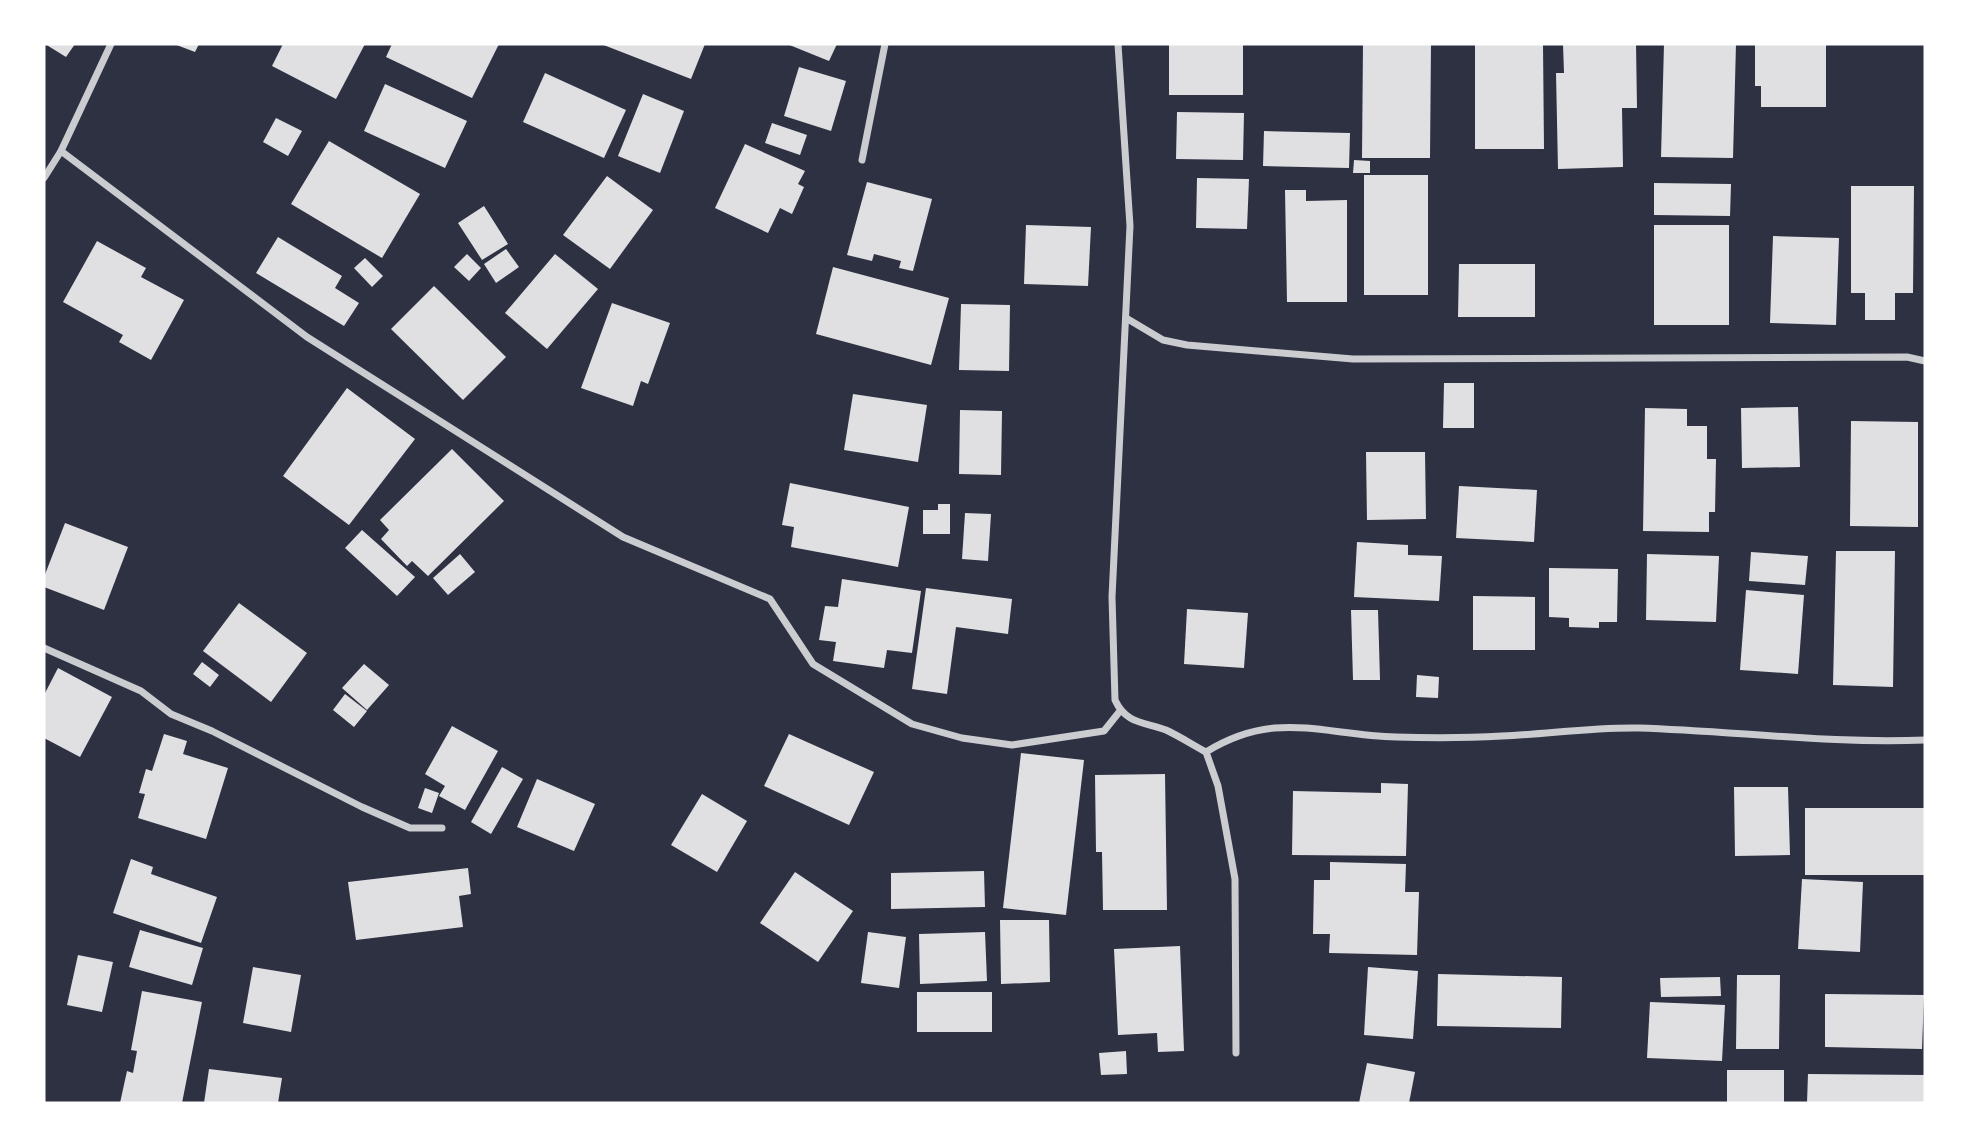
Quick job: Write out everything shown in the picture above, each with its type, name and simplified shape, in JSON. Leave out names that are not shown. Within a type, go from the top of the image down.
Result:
[{"type":"street","points":[[44,178],[61,150],[111,44]]},
{"type":"street","points":[[862,160],[885,44]]},
{"type":"street","points":[[1118,44],[1130,226],[1112,597],[1113,675],[1120,710],[1133,722],[1166,730],[1206,752],[1217,786],[1234,879],[1236,1053]]},
{"type":"street","points":[[61,150],[307,337],[412,404],[623,537],[770,599],[813,664],[912,724],[962,738],[1012,744],[1104,731],[1120,710]]},
{"type":"street","points":[[1126,318],[1163,340],[1187,345],[1353,359],[1907,357],[1925,361]]},
{"type":"street","points":[[44,648],[141,691],[171,714],[212,731],[362,807],[410,828],[442,828]]},
{"type":"street","points":[[1206,752],[1229,737],[1265,727],[1299,726],[1396,737],[1501,736],[1637,728],[1876,742],[1925,740]]},
{"type":"building","points":[[45,44],[75,44],[66,57]]},
{"type":"building","points":[[174,44],[199,44],[195,52]]},
{"type":"building","points":[[283,44],[365,44],[336,99],[272,66]]},
{"type":"building","points":[[392,44],[499,44],[472,98],[386,57]]},
{"type":"building","points":[[601,44],[705,44],[691,79]]},
{"type":"building","points":[[787,44],[837,44],[829,61]]},
{"type":"building","points":[[1169,44],[1243,44],[1243,95],[1169,95]]},
{"type":"building","points":[[1363,44],[1431,44],[1430,158],[1362,158]]},
{"type":"building","points":[[1475,44],[1543,44],[1544,149],[1475,149]]},
{"type":"building","points":[[1563,44],[1636,44],[1637,108],[1622,108],[1623,167],[1558,169],[1556,73],[1564,73]]},
{"type":"building","points":[[1664,44],[1736,44],[1733,158],[1661,157]]},
{"type":"building","points":[[1755,44],[1826,44],[1826,107],[1761,107],[1761,86],[1755,86]]},
{"type":"building","points":[[799,67],[846,81],[831,131],[784,116]]},
{"type":"building","points":[[545,73],[626,110],[604,158],[523,122]]},
{"type":"building","points":[[385,84],[467,121],[445,168],[364,131]]},
{"type":"building","points":[[643,94],[684,111],[660,173],[618,156]]},
{"type":"building","points":[[1177,112],[1244,113],[1243,160],[1176,159]]},
{"type":"building","points":[[276,118],[302,131],[288,156],[263,142]]},
{"type":"building","points":[[772,123],[807,135],[800,155],[765,143]]},
{"type":"building","points":[[1264,131],[1350,133],[1349,168],[1263,166]]},
{"type":"building","points":[[329,141],[420,194],[382,258],[291,204]]},
{"type":"building","points":[[745,144],[805,171],[798,184],[804,187],[792,214],[780,208],[768,233],[715,208]]},
{"type":"building","points":[[1354,160],[1370,161],[1370,173],[1353,173]]},
{"type":"building","points":[[1364,175],[1428,175],[1428,295],[1364,295]]},
{"type":"building","points":[[607,176],[653,210],[610,269],[563,235]]},
{"type":"building","points":[[1197,178],[1249,179],[1247,229],[1196,228]]},
{"type":"building","points":[[867,182],[932,199],[913,271],[899,268],[901,261],[874,254],[872,261],[847,255]]},
{"type":"building","points":[[1654,183],[1731,184],[1730,216],[1654,215]]},
{"type":"building","points":[[1851,186],[1914,186],[1913,293],[1895,293],[1895,320],[1865,320],[1865,293],[1851,293]]},
{"type":"building","points":[[1285,190],[1306,190],[1306,201],[1347,200],[1347,302],[1287,302]]},
{"type":"building","points":[[484,206],[508,244],[482,260],[458,223]]},
{"type":"building","points":[[1026,225],[1091,227],[1088,286],[1024,284]]},
{"type":"building","points":[[1654,225],[1729,225],[1729,325],[1654,325]]},
{"type":"building","points":[[1773,236],[1839,238],[1836,325],[1770,323]]},
{"type":"building","points":[[278,237],[342,276],[335,288],[359,303],[344,326],[256,273]]},
{"type":"building","points":[[97,241],[146,268],[141,277],[184,300],[151,360],[119,342],[123,335],[63,302]]},
{"type":"building","points":[[506,249],[519,267],[496,283],[484,264]]},
{"type":"building","points":[[467,254],[481,268],[469,281],[454,267]]},
{"type":"building","points":[[555,254],[598,289],[547,349],[505,313]]},
{"type":"building","points":[[365,258],[383,276],[372,287],[354,268]]},
{"type":"building","points":[[1459,264],[1535,264],[1535,317],[1458,317]]},
{"type":"building","points":[[833,267],[949,298],[931,365],[816,334]]},
{"type":"building","points":[[434,286],[506,357],[463,400],[391,329]]},
{"type":"building","points":[[612,303],[670,323],[648,384],[641,381],[633,406],[581,388]]},
{"type":"building","points":[[961,304],[1010,305],[1009,371],[959,370]]},
{"type":"building","points":[[1444,383],[1474,383],[1474,428],[1443,428]]},
{"type":"building","points":[[347,388],[415,439],[349,525],[283,476]]},
{"type":"building","points":[[853,394],[927,405],[918,462],[844,450]]},
{"type":"building","points":[[1798,407],[1800,467],[1742,468],[1741,408]]},
{"type":"building","points":[[1645,408],[1687,409],[1687,426],[1707,426],[1707,459],[1716,459],[1715,512],[1709,512],[1709,532],[1643,531]]},
{"type":"building","points":[[960,410],[1002,411],[1001,475],[959,474]]},
{"type":"building","points":[[1851,421],[1918,422],[1918,527],[1850,526]]},
{"type":"building","points":[[452,449],[504,501],[428,576],[412,561],[407,566],[381,539],[389,530],[380,520]]},
{"type":"building","points":[[1366,452],[1425,452],[1426,519],[1367,520]]},
{"type":"building","points":[[790,483],[909,507],[898,567],[791,547],[794,527],[782,525]]},
{"type":"building","points":[[1459,486],[1537,490],[1534,542],[1456,538]]},
{"type":"building","points":[[938,504],[950,504],[950,534],[923,534],[923,510],[938,510]]},
{"type":"building","points":[[965,513],[991,514],[988,561],[962,559]]},
{"type":"building","points":[[65,523],[128,547],[104,610],[44,587],[44,577]]},
{"type":"building","points":[[362,530],[415,577],[397,596],[345,548]]},
{"type":"building","points":[[1357,542],[1408,545],[1408,555],[1442,556],[1439,601],[1354,597]]},
{"type":"building","points":[[1836,551],[1895,551],[1893,687],[1833,685]]},
{"type":"building","points":[[1751,552],[1808,556],[1805,585],[1749,581]]},
{"type":"building","points":[[460,554],[475,572],[448,595],[433,578]]},
{"type":"building","points":[[1647,554],[1719,556],[1716,622],[1646,620]]},
{"type":"building","points":[[1549,568],[1618,569],[1617,622],[1599,622],[1599,628],[1569,627],[1569,618],[1549,617]]},
{"type":"building","points":[[842,579],[921,591],[912,653],[887,650],[884,668],[833,661],[836,642],[819,640],[825,606],[838,607]]},
{"type":"building","points":[[926,588],[1012,599],[1008,634],[956,627],[947,694],[912,689]]},
{"type":"building","points":[[1746,590],[1804,595],[1798,674],[1740,670]]},
{"type":"building","points":[[1473,596],[1535,597],[1535,650],[1473,650]]},
{"type":"building","points":[[239,603],[307,653],[271,702],[203,651]]},
{"type":"building","points":[[1187,609],[1248,613],[1244,668],[1184,664]]},
{"type":"building","points":[[1351,610],[1378,610],[1380,680],[1353,680]]},
{"type":"building","points":[[202,662],[219,675],[210,687],[193,674]]},
{"type":"building","points":[[364,664],[389,685],[367,710],[342,688]]},
{"type":"building","points":[[58,668],[112,697],[80,757],[44,738],[44,695]]},
{"type":"building","points":[[1417,675],[1439,677],[1438,698],[1416,697]]},
{"type":"building","points":[[345,694],[367,711],[354,727],[333,710]]},
{"type":"building","points":[[452,726],[498,751],[465,810],[439,796],[445,786],[425,774]]},
{"type":"building","points":[[164,734],[187,741],[183,754],[228,768],[206,839],[138,818],[145,794],[139,793],[146,769],[152,771]]},
{"type":"building","points":[[789,734],[874,772],[849,825],[764,786]]},
{"type":"building","points":[[1021,753],[1084,760],[1066,915],[1003,908]]},
{"type":"building","points":[[502,767],[523,779],[491,834],[471,822]]},
{"type":"building","points":[[1165,774],[1167,910],[1103,910],[1102,852],[1096,852],[1095,775]]},
{"type":"building","points":[[537,779],[595,804],[574,851],[517,827]]},
{"type":"building","points":[[1381,783],[1408,784],[1406,856],[1292,855],[1293,791],[1381,793]]},
{"type":"building","points":[[1734,787],[1788,787],[1790,855],[1735,856]]},
{"type":"building","points":[[425,788],[439,793],[432,813],[418,808]]},
{"type":"building","points":[[702,794],[747,821],[717,872],[671,845]]},
{"type":"building","points":[[1805,808],[1925,808],[1925,875],[1805,875]]},
{"type":"building","points":[[131,859],[153,867],[151,874],[217,897],[201,943],[113,913]]},
{"type":"building","points":[[1330,862],[1406,864],[1405,892],[1419,892],[1417,955],[1329,953],[1330,934],[1313,934],[1314,880],[1330,880]]},
{"type":"building","points":[[468,868],[471,894],[459,896],[463,927],[356,940],[348,882]]},
{"type":"building","points":[[984,871],[985,907],[891,909],[891,873]]},
{"type":"building","points":[[795,872],[853,911],[818,962],[760,923]]},
{"type":"building","points":[[1802,879],[1863,882],[1860,952],[1798,949]]},
{"type":"building","points":[[1000,920],[1049,920],[1050,982],[1001,984]]},
{"type":"building","points":[[140,930],[203,948],[192,985],[129,967]]},
{"type":"building","points":[[868,932],[906,937],[899,988],[861,983]]},
{"type":"building","points":[[985,932],[987,981],[920,984],[919,934]]},
{"type":"building","points":[[1180,946],[1184,1051],[1158,1052],[1157,1033],[1118,1035],[1114,949]]},
{"type":"building","points":[[78,955],[113,962],[102,1012],[67,1005]]},
{"type":"building","points":[[253,967],[301,975],[291,1032],[243,1023]]},
{"type":"building","points":[[1368,967],[1418,971],[1413,1039],[1364,1035]]},
{"type":"building","points":[[1438,974],[1562,977],[1561,1028],[1437,1026]]},
{"type":"building","points":[[1737,975],[1780,975],[1779,1049],[1736,1049]]},
{"type":"building","points":[[1720,977],[1721,996],[1661,997],[1660,978]]},
{"type":"building","points":[[142,991],[202,1002],[182,1103],[120,1103],[127,1071],[133,1073],[137,1051],[131,1050]]},
{"type":"building","points":[[917,992],[992,992],[992,1032],[917,1032]]},
{"type":"building","points":[[1825,994],[1924,995],[1922,1049],[1825,1047]]},
{"type":"building","points":[[1650,1002],[1725,1005],[1722,1061],[1647,1058]]},
{"type":"building","points":[[1126,1051],[1127,1074],[1101,1075],[1099,1053]]},
{"type":"building","points":[[1367,1063],[1415,1072],[1409,1103],[1359,1103]]},
{"type":"building","points":[[209,1069],[282,1078],[278,1103],[204,1103]]},
{"type":"building","points":[[1727,1070],[1784,1070],[1784,1103],[1727,1103]]},
{"type":"building","points":[[1808,1074],[1925,1075],[1925,1103],[1807,1103]]}]
